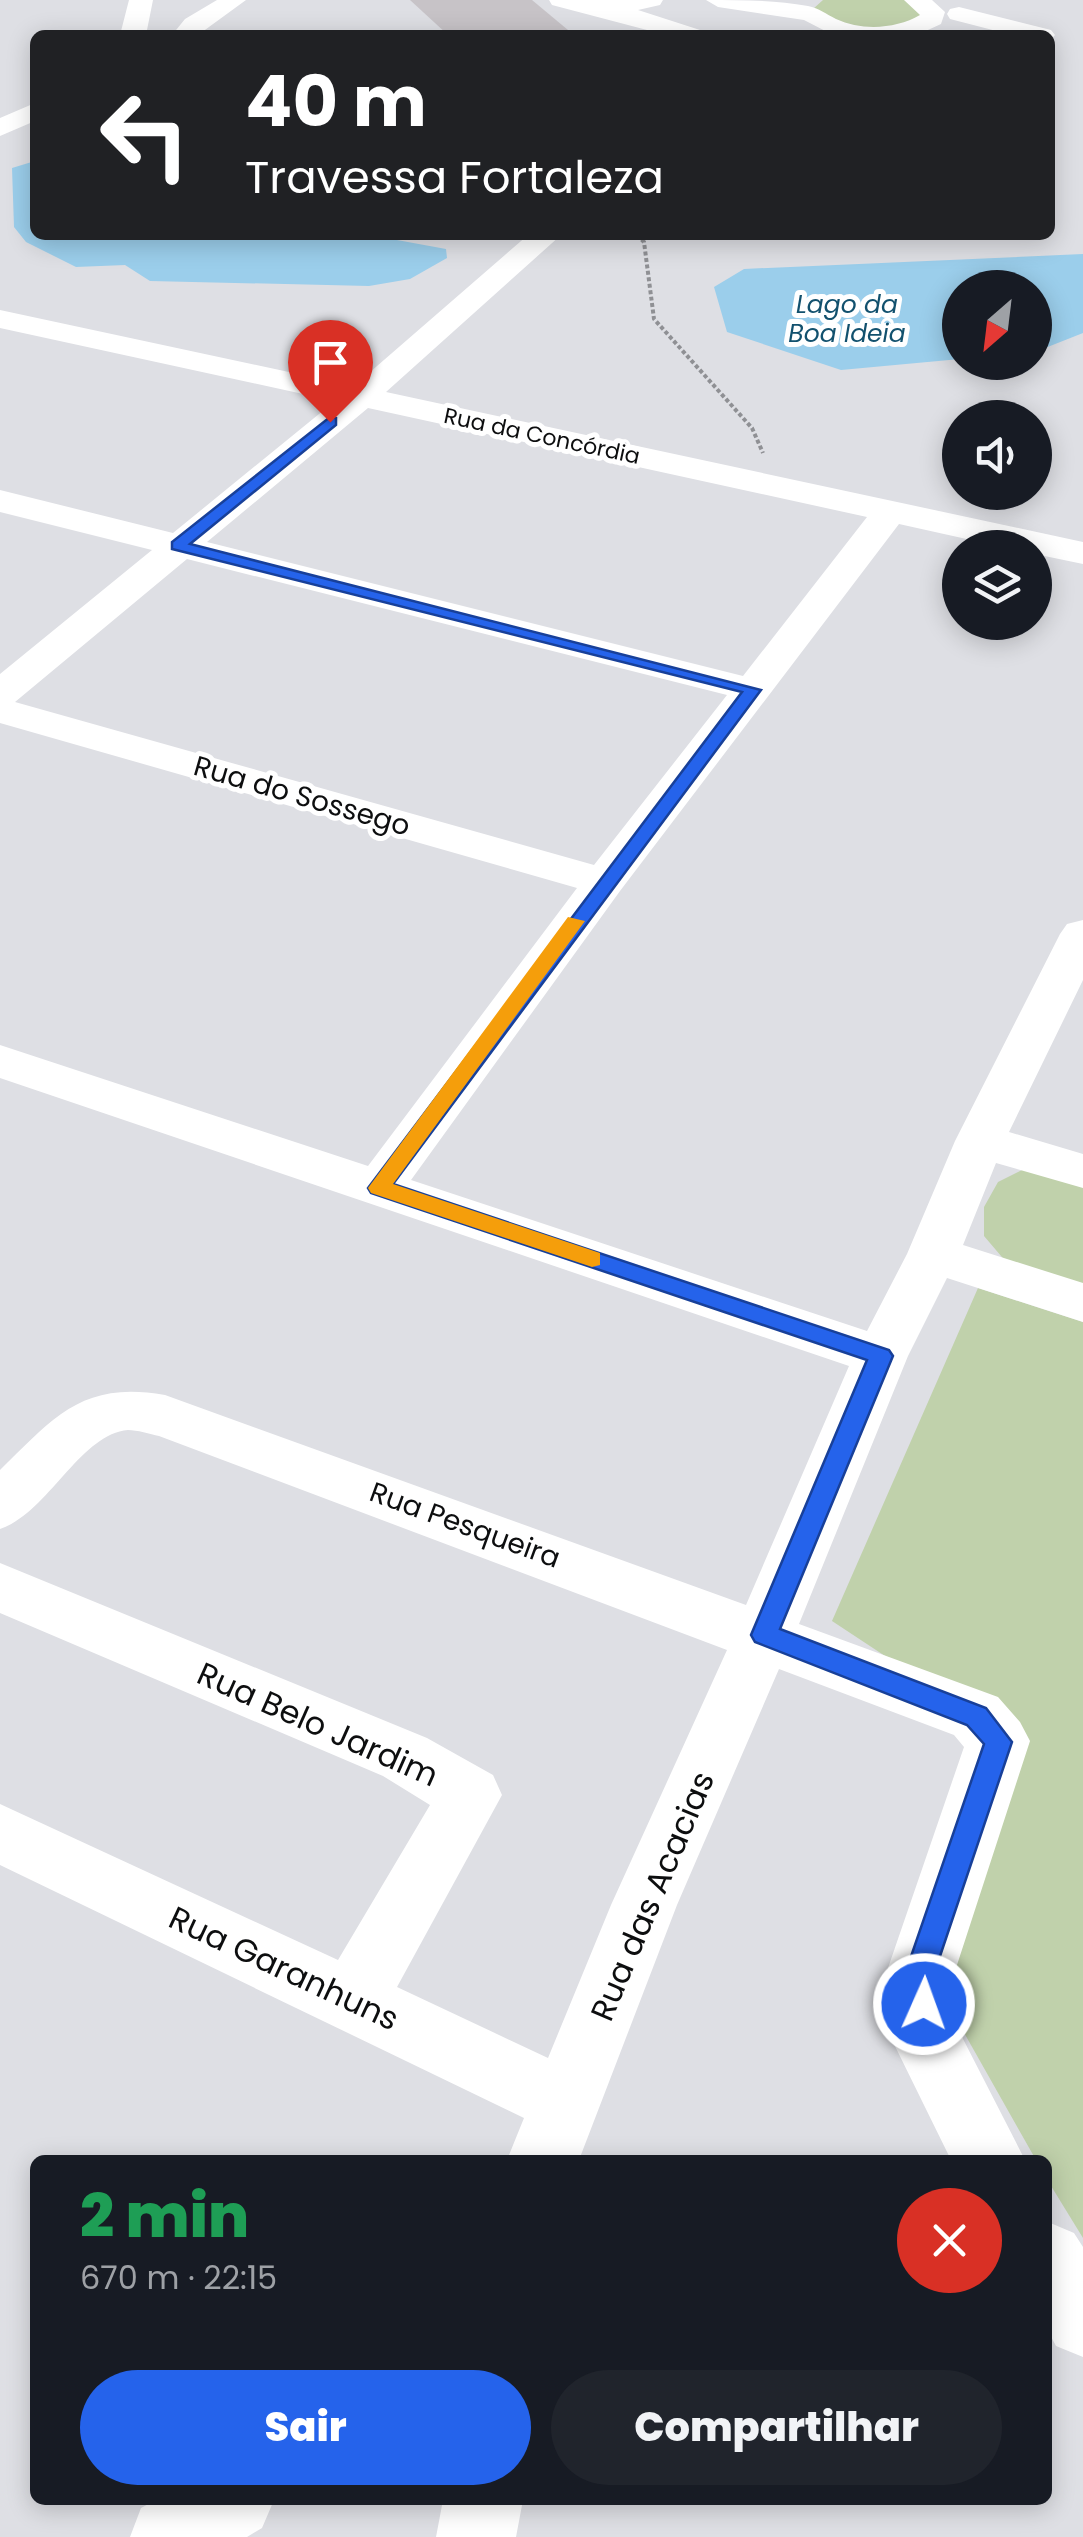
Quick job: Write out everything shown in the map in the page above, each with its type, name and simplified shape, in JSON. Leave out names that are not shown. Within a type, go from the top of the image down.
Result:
[{"type":"street","points":[[134,30],[140,0]]},
{"type":"street","points":[[189,30],[234,0]]},
{"type":"street","points":[[561,0],[580,8],[613,10],[676,30]]},
{"type":"street","points":[[613,10],[651,0]]},
{"type":"street","points":[[718,0],[813,13],[846,30],[922,25],[961,30]]},
{"type":"street","points":[[916,0],[933,12],[922,25]]},
{"type":"street","points":[[922,25],[988,0]]},
{"type":"street","points":[[922,25],[956,30]]},
{"type":"street","points":[[0,102],[30,107]]},
{"type":"street","points":[[0,128],[30,111]]},
{"type":"street","points":[[0,694],[361,397],[540,240]]},
{"type":"street","name":"Rua da Concórdia","points":[[0,318],[1083,553]]},
{"type":"street","points":[[0,501],[753,690]]},
{"type":"street","points":[[378,1188],[604,882],[891,510]]},
{"type":"street","name":"Rua do Sossego","points":[[0,710],[604,882]]},
{"type":"street","name":"Rua das Acacias","points":[[555,2132],[644,1906],[881,1356],[934,1254],[980,1141],[1083,934]]},
{"type":"street","points":[[0,1061],[881,1356]]},
{"type":"street","points":[[980,1141],[1083,1172]]},
{"type":"street","points":[[934,1254],[1083,1302]]},
{"type":"street","name":"Rua Pesqueira","points":[[0,1506],[82,1424],[127,1409],[165,1416],[976,1716],[998,1742],[922,1968],[927,2040],[986,2155]]},
{"type":"street","name":"Rua Belo Jardim","points":[[0,1588],[404,1757],[470,1795],[352,2001]]},
{"type":"street","name":"Rua Garanhuns","points":[[0,1834],[352,2001],[555,2132]]},
{"type":"street","points":[[1052,2266],[1083,2319]]},
{"type":"street","points":[[170,2537],[225,2505]]},
{"type":"street","points":[[476,2537],[482,2505]]},
{"type":"path","points":[[642,240],[654,319],[708,374],[752,428],[777,487]]},
{"type":"green space","points":[[823,0],[912,0],[926,7],[918,26],[851,30],[813,9]]},
{"type":"green space","points":[[1028,1167],[1083,1183],[1083,1285],[1007,1263],[984,1236],[984,1207],[998,1182]]},
{"type":"green space","points":[[978,1288],[1083,1322],[1083,2238],[1052,2188],[1052,2155],[1033,2155],[941,1992],[976,1716],[832,1621]]},
{"type":"water","points":[[30,163],[30,240],[397,240],[446,249],[447,258],[410,279],[369,286],[150,281],[125,265],[76,267],[26,242],[14,227],[12,168]]},
{"type":"water","name":"Lago da Boa Ideia","points":[[1083,254],[1083,333],[1052,345],[1052,270],[942,270],[942,361],[841,370],[727,332],[714,287],[744,269]]},
{"type":"building","points":[[410,0],[532,0],[568,30],[443,30]]},
{"type":"slow traffic","points":[[575,921],[378,1188],[592,1259]]},
{"type":"route","points":[[330,422],[178,546],[753,690],[604,882],[378,1188],[881,1356],[764,1635],[976,1716],[998,1742],[922,1968],[924,2004]]}]
